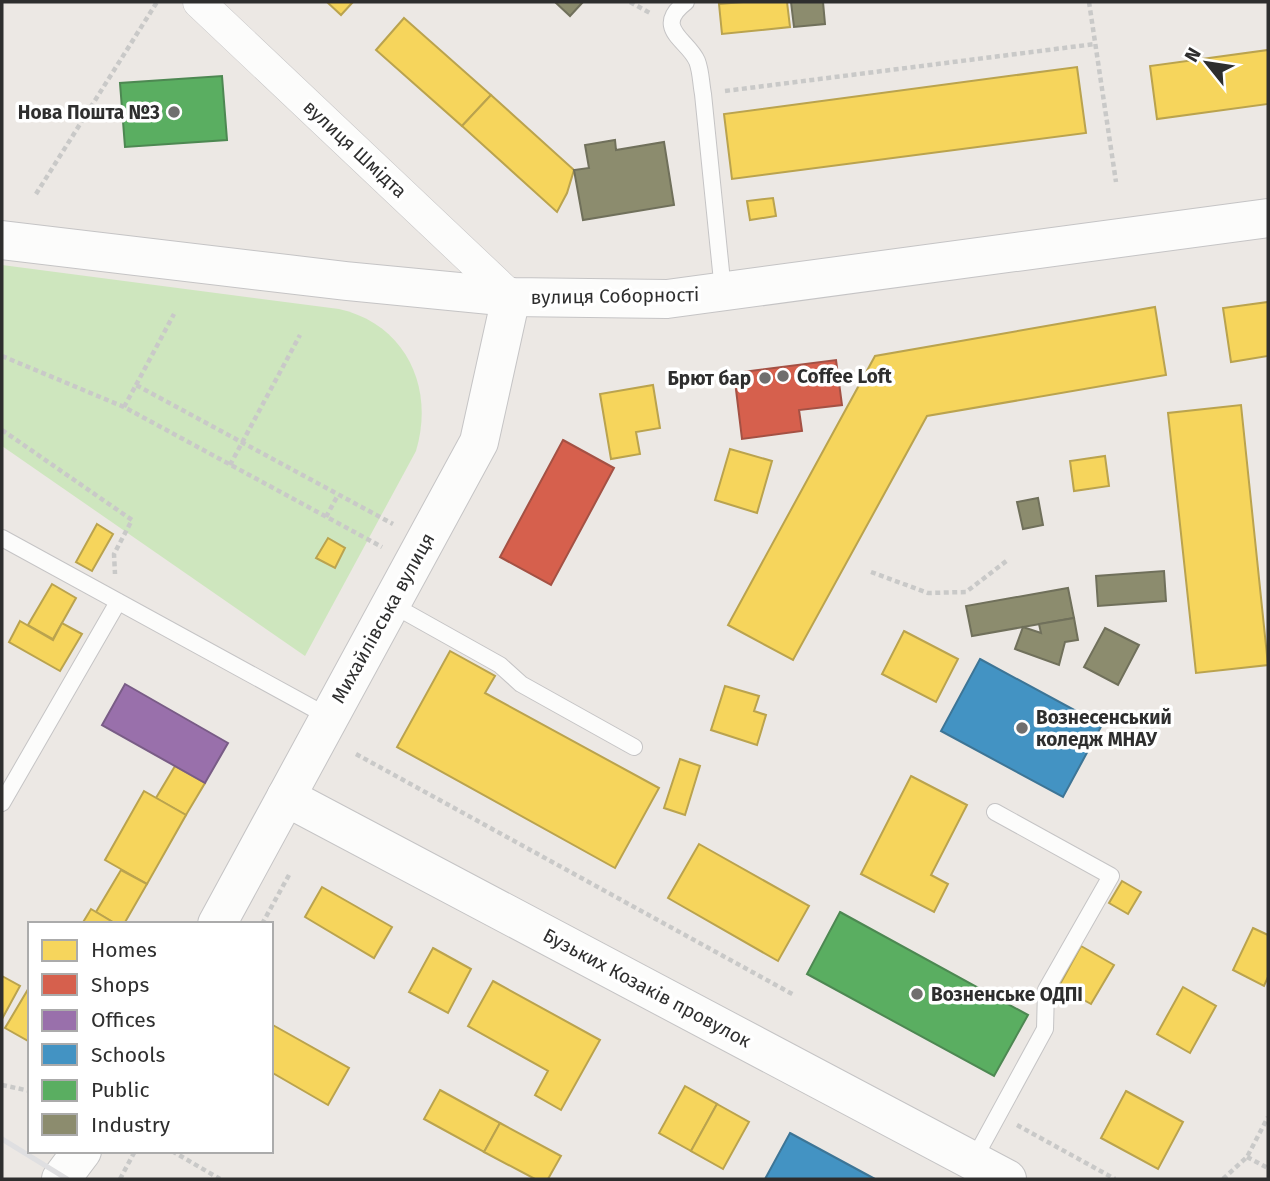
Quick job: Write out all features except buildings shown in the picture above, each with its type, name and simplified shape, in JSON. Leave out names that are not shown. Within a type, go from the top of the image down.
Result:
[{"type":"main road","name":"вулиця Соборності","points":[[2,240],[346,281],[511,297],[667,299],[1268,218]]},
{"type":"main road","name":"Михайлівська вулиця","points":[[218,922],[479,442],[511,297]]},
{"type":"main road","name":"Бузьких Козаків провулок","points":[[286,797],[1007,1179]]},
{"type":"main road","points":[[61,1179],[80,1153]]},
{"type":"main road","points":[[93,1179],[102,1153]]},
{"type":"street","name":"вулиця Шмідта","points":[[199,2],[511,297]]},
{"type":"lane","points":[[686,2],[673,16],[672,26],[683,46],[698,62],[723,293]]},
{"type":"lane","points":[[2,538],[329,717]]},
{"type":"lane","points":[[2,803],[118,602]]},
{"type":"lane","points":[[391,604],[500,665],[521,684],[634,747]]},
{"type":"lane","points":[[973,1161],[1045,1029],[1046,990],[1111,876],[995,813]]},
{"type":"path","points":[[36,194],[157,2]]},
{"type":"path","points":[[1089,2],[1116,182]]},
{"type":"path","points":[[703,94],[1095,44]]},
{"type":"path","points":[[124,407],[174,314]]},
{"type":"path","points":[[230,464],[300,335]]},
{"type":"path","points":[[2,356],[124,407],[382,547]]},
{"type":"path","points":[[136,385],[393,524]]},
{"type":"path","points":[[2,430],[132,520],[114,554],[118,602]]},
{"type":"path","points":[[326,517],[338,495]]},
{"type":"path","points":[[871,572],[928,593],[965,592],[1009,559]]},
{"type":"path","points":[[356,754],[794,995]]},
{"type":"path","points":[[263,922],[289,875]]},
{"type":"path","points":[[2,1085],[28,1091]]},
{"type":"path","points":[[1223,1179],[1247,1157],[1268,1117]]},
{"type":"path","points":[[1017,1125],[1115,1179]]},
{"type":"path","points":[[120,1179],[134,1153]]},
{"type":"path","points":[[175,1153],[220,1179]]},
{"type":"path","points":[[1247,1157],[1268,1168]]},
{"type":"green space","points":[[2,265],[339,309],[362,317],[382,329],[398,344],[410,362],[418,382],[421,427],[416,451],[305,656],[2,446]]},
{"type":"railway","points":[[2,1139],[67,1179]]},
{"type":"place","name":"Нова Пошта №3","points":[[174,112]]},
{"type":"place","name":"Coffee Loft","points":[[783,376]]},
{"type":"place","name":"Брют бар","points":[[765,378]]},
{"type":"place","name":"Вознесенський коледж МНАУ","points":[[1022,728]]},
{"type":"place","name":"Возненське ОДПІ","points":[[917,994]]}]
